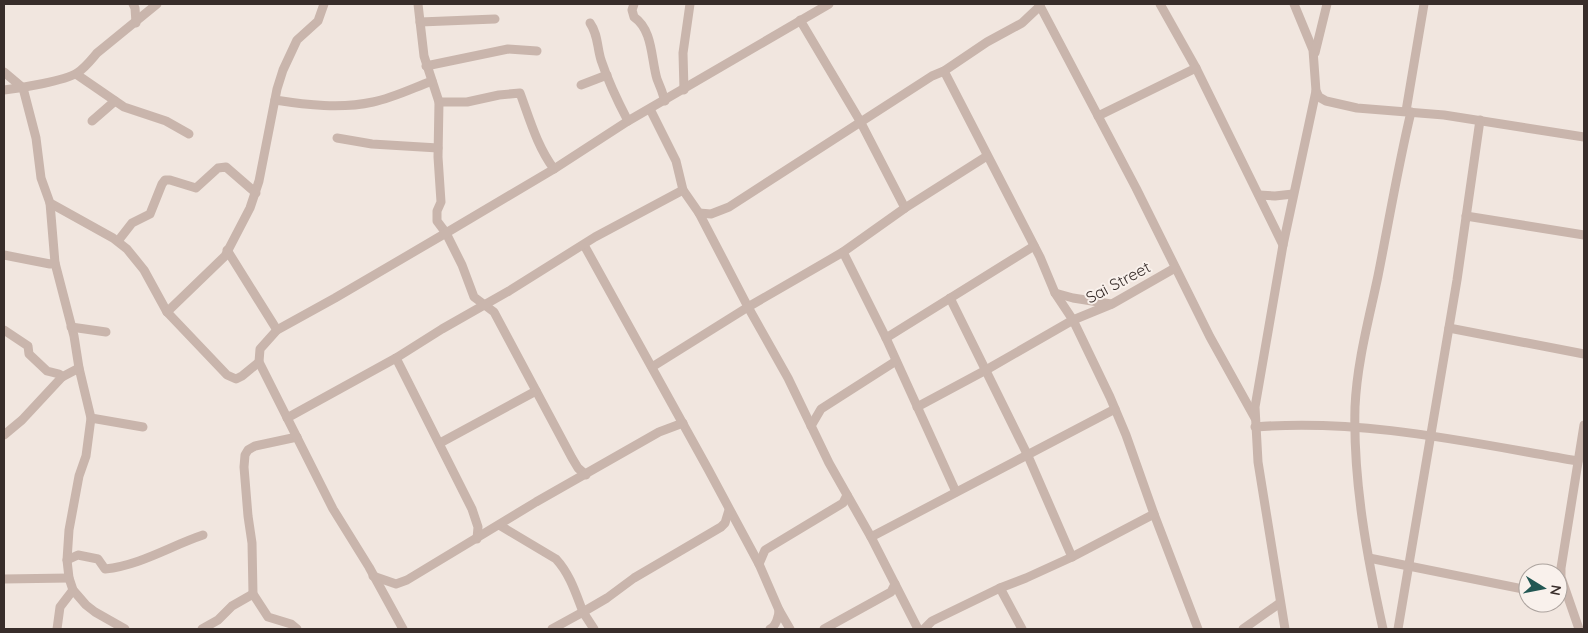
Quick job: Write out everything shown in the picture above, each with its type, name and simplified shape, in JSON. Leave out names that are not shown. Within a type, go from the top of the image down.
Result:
[{"type":"street","points":[[133,4],[136,22]]},
{"type":"street","points":[[4,90],[23,88],[76,74],[97,53],[157,4]]},
{"type":"street","points":[[167,312],[225,256],[256,193],[283,70],[294,46],[304,33],[318,21],[324,4]]},
{"type":"street","points":[[418,4],[421,40],[426,66],[439,102],[438,148],[441,202],[436,214],[437,221],[446,233],[462,265],[474,298],[494,312],[501,323],[572,458],[578,468],[586,475]]},
{"type":"street","points":[[634,4],[632,10],[634,17],[638,19],[648,39],[657,78],[665,101]]},
{"type":"street","points":[[684,90],[683,53],[690,4]]},
{"type":"street","points":[[403,629],[334,509],[286,418],[259,362],[260,350],[277,330],[446,233],[554,169],[628,121],[650,110],[829,4]]},
{"type":"street","points":[[1160,4],[1196,68],[1283,245]]},
{"type":"street","points":[[1285,629],[1258,462],[1255,423],[1256,392],[1283,245],[1316,91],[1312,44],[1294,4]]},
{"type":"street","points":[[1314,58],[1327,4]]},
{"type":"street","points":[[1383,629],[1369,558],[1357,464],[1355,428],[1359,363],[1408,112],[1424,4]]},
{"type":"street","points":[[699,213],[711,214],[729,207],[860,121],[932,76],[944,71],[987,42],[1022,23],[1040,5],[1255,423]]},
{"type":"street","points":[[420,22],[495,19]]},
{"type":"street","points":[[800,20],[860,121],[905,208]]},
{"type":"street","points":[[590,23],[595,29],[600,59],[628,121]]},
{"type":"street","points":[[426,66],[508,49],[537,51]]},
{"type":"street","points":[[1098,116],[1196,68]]},
{"type":"street","points":[[944,71],[1034,246],[1055,293],[1073,320],[1115,409],[1198,629]]},
{"type":"street","points":[[4,72],[23,88],[36,138],[41,178],[50,203],[55,263],[77,351],[79,368],[91,418],[86,456],[79,476],[69,530],[67,560],[69,578],[73,590],[95,612],[125,629]]},
{"type":"street","points":[[76,74],[124,107],[166,121],[189,134]]},
{"type":"street","points":[[581,85],[607,75]]},
{"type":"street","points":[[275,100],[315,105],[347,106],[374,102],[432,81]]},
{"type":"street","points":[[1316,91],[1322,99],[1334,104],[1480,120],[1584,137]]},
{"type":"street","points":[[439,102],[467,102],[505,94],[520,93],[529,122],[544,155],[554,169]]},
{"type":"street","points":[[92,121],[115,101]]},
{"type":"street","points":[[650,110],[676,161],[683,190],[699,213],[788,378],[810,426],[871,537],[918,629]]},
{"type":"street","points":[[1398,629],[1449,328],[1480,120]]},
{"type":"street","points":[[338,138],[365,143],[438,148]]},
{"type":"street","points":[[652,367],[748,307],[843,252],[905,208],[987,156]]},
{"type":"street","points":[[118,241],[132,223],[150,214],[165,180],[196,188],[218,168],[226,167],[256,193]]},
{"type":"street","points":[[286,418],[396,358],[595,237],[683,190]]},
{"type":"street","points":[[1259,195],[1293,194]]},
{"type":"street","points":[[50,203],[118,241],[130,251],[144,270],[167,312],[226,375],[236,379],[259,362]]},
{"type":"street","points":[[1466,216],[1584,235]]},
{"type":"street","points":[[584,245],[750,547],[790,629]]},
{"type":"street","points":[[886,338],[1034,246]]},
{"type":"street","points":[[227,250],[277,330]]},
{"type":"street","points":[[843,252],[886,338],[956,492]]},
{"type":"street","points":[[4,255],[50,264],[55,263]]},
{"type":"street","name":"Sai Street","points":[[917,407],[1073,320],[1112,304],[1175,268]]},
{"type":"street","points":[[1055,293],[1112,304]]},
{"type":"street","points":[[950,298],[1028,456],[1072,557]]},
{"type":"street","points":[[71,327],[106,332]]},
{"type":"street","points":[[1449,328],[1584,354]]},
{"type":"street","points":[[4,330],[28,346],[29,354],[47,371],[59,374],[62,377]]},
{"type":"street","points":[[396,358],[472,509],[478,527],[477,539]]},
{"type":"street","points":[[810,426],[821,409],[896,361]]},
{"type":"street","points":[[4,436],[22,420],[62,377],[79,368]]},
{"type":"street","points":[[440,443],[536,392]]},
{"type":"street","points":[[871,537],[1115,409]]},
{"type":"street","points":[[91,418],[143,427]]},
{"type":"street","points":[[386,599],[398,584],[659,432],[683,423]]},
{"type":"street","points":[[1255,423],[1380,429],[1578,461]]},
{"type":"street","points":[[1562,563],[1584,425]]},
{"type":"street","points":[[297,437],[255,446],[248,450],[245,455],[244,467],[252,543],[253,594],[268,617],[291,624],[297,629]]},
{"type":"street","points":[[759,564],[765,550],[843,503],[847,495]]},
{"type":"street","points":[[552,629],[584,612],[634,578],[721,527],[725,523],[729,510]]},
{"type":"street","points":[[924,629],[932,621],[1000,588],[1072,557],[1154,514]]},
{"type":"street","points":[[499,525],[556,559],[569,577],[584,612],[594,629]]},
{"type":"street","points":[[721,527],[743,535]]},
{"type":"street","points":[[67,560],[78,555],[98,559],[105,569],[113,568],[156,555],[203,535]]},
{"type":"street","points":[[750,547],[765,550]]},
{"type":"street","points":[[1369,558],[1518,588]]},
{"type":"street","points":[[373,576],[398,584]]},
{"type":"street","points":[[4,579],[69,578]]},
{"type":"street","points":[[824,629],[891,592],[895,584]]},
{"type":"street","points":[[1000,588],[1022,629]]},
{"type":"street","points":[[57,629],[60,607],[73,590]]},
{"type":"street","points":[[202,629],[218,620],[232,606],[253,594]]},
{"type":"street","points":[[1568,599],[1579,629]]},
{"type":"street","points":[[1243,629],[1280,604]]},
{"type":"street","points":[[780,610],[772,628],[784,629]]},
{"type":"street","points":[[912,617],[932,621]]}]
